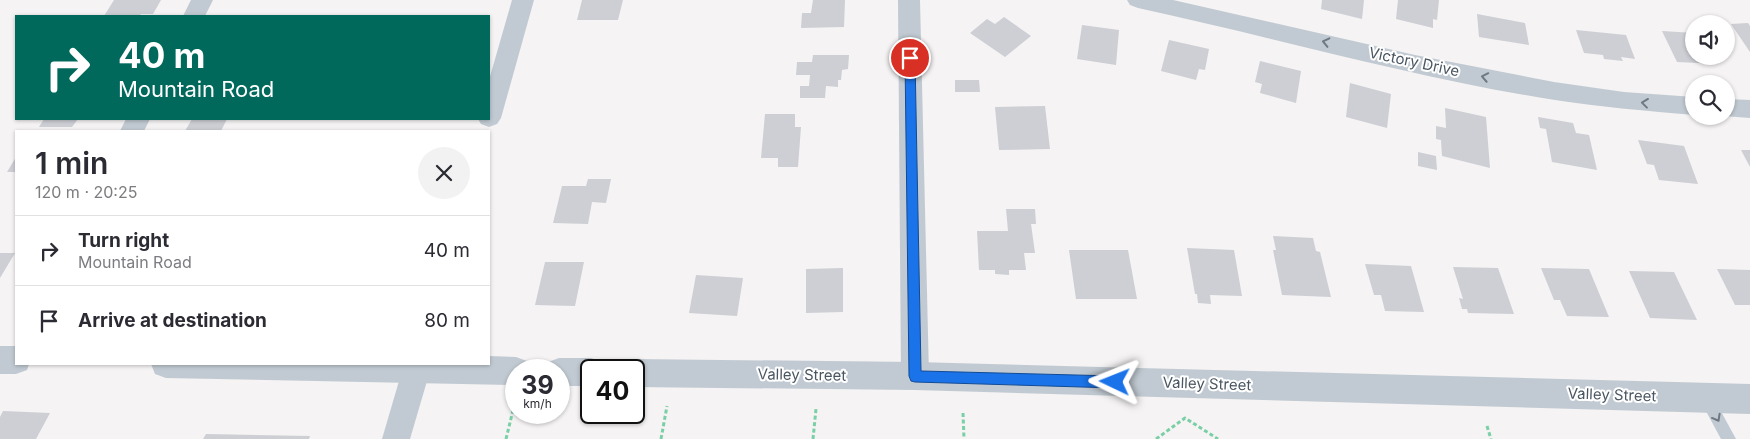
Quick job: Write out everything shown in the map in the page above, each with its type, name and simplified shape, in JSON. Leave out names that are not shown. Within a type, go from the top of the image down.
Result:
[{"type":"street","points":[[194,15],[202,0]]},
{"type":"street","points":[[490,115],[523,0]]},
{"type":"street","points":[[909,0],[915,376]]},
{"type":"street","name":"Victory Drive","points":[[1138,0],[1419,64],[1574,95],[1657,105],[1685,106]]},
{"type":"street","points":[[1735,108],[1750,109]]},
{"type":"street","points":[[250,365],[418,367],[505,371]]},
{"type":"street","points":[[396,439],[418,367]]},
{"type":"street","name":"Valley Street","points":[[645,372],[915,376],[1750,399]]},
{"type":"lane","points":[[1706,398],[1729,439]]},
{"type":"path","points":[[661,439],[667,406]]},
{"type":"path","points":[[813,439],[816,409]]},
{"type":"path","points":[[963,413],[964,439]]},
{"type":"path","points":[[1156,439],[1185,418],[1218,439]]},
{"type":"path","points":[[506,439],[510,424]]},
{"type":"path","points":[[1487,426],[1491,439]]},
{"type":"building","points":[[114,0],[161,0],[153,14],[105,15]]},
{"type":"building","points":[[582,0],[623,0],[618,20],[577,20]]},
{"type":"building","points":[[813,0],[845,0],[844,27],[801,28],[802,13],[811,13]]},
{"type":"building","points":[[1322,0],[1364,0],[1362,19],[1321,9]]},
{"type":"building","points":[[1398,0],[1439,0],[1437,20],[1433,19],[1433,28],[1396,19]]},
{"type":"building","points":[[1477,14],[1525,23],[1529,45],[1479,37]]},
{"type":"building","points":[[1004,17],[1031,36],[1005,57],[970,33],[987,19],[995,24]]},
{"type":"building","points":[[1748,23],[1750,26],[1750,52],[1735,30],[1735,24]]},
{"type":"building","points":[[1082,25],[1119,30],[1116,65],[1077,59]]},
{"type":"building","points":[[1576,30],[1626,35],[1635,59],[1621,57],[1623,61],[1604,59],[1603,55],[1584,53]]},
{"type":"building","points":[[1662,31],[1685,32],[1685,62],[1677,62]]},
{"type":"building","points":[[1169,40],[1209,49],[1205,70],[1199,69],[1196,80],[1161,71]]},
{"type":"building","points":[[813,55],[849,55],[848,69],[842,70],[841,80],[838,80],[838,87],[826,86],[825,98],[800,98],[800,86],[809,86],[810,75],[796,75],[797,62],[812,62]]},
{"type":"building","points":[[1260,61],[1301,71],[1296,103],[1260,93],[1262,84],[1255,82]]},
{"type":"building","points":[[955,80],[979,80],[980,92],[955,92]]},
{"type":"building","points":[[1350,83],[1391,94],[1387,128],[1346,117]]},
{"type":"building","points":[[1045,106],[1050,149],[999,150],[995,107]]},
{"type":"building","points":[[1445,108],[1486,117],[1490,168],[1442,156],[1441,140],[1436,139],[1436,126],[1446,128]]},
{"type":"building","points":[[765,114],[795,114],[795,127],[801,127],[798,167],[778,167],[778,158],[761,158]]},
{"type":"building","points":[[1538,117],[1573,123],[1576,133],[1589,135],[1597,170],[1552,162],[1546,129],[1540,128]]},
{"type":"building","points":[[43,120],[77,120],[72,127],[39,127]]},
{"type":"building","points":[[191,120],[226,120],[222,130],[186,130]]},
{"type":"building","points":[[1638,140],[1684,146],[1698,184],[1659,180],[1654,165],[1647,164]]},
{"type":"building","points":[[1741,150],[1750,150],[1750,167]]},
{"type":"building","points":[[1418,152],[1436,156],[1437,170],[1418,166]]},
{"type":"building","points":[[15,159],[15,172],[7,172]]},
{"type":"building","points":[[588,179],[611,179],[606,203],[592,202],[588,224],[553,223],[562,186],[586,186]]},
{"type":"building","points":[[1006,209],[1035,209],[1036,224],[1031,224],[1035,253],[1024,253],[1026,270],[1009,270],[1009,275],[995,274],[995,270],[979,270],[977,231],[1008,231]]},
{"type":"building","points":[[1273,236],[1313,238],[1316,251],[1320,252],[1331,297],[1282,295],[1273,250],[1276,250]]},
{"type":"building","points":[[1187,248],[1234,250],[1242,296],[1210,295],[1211,304],[1198,303]]},
{"type":"building","points":[[1069,250],[1128,250],[1137,299],[1076,299]]},
{"type":"building","points":[[0,253],[15,253],[0,278]]},
{"type":"building","points":[[545,262],[584,262],[575,306],[535,305]]},
{"type":"building","points":[[1365,264],[1411,266],[1424,312],[1385,311],[1381,295],[1374,295]]},
{"type":"building","points":[[1453,267],[1498,268],[1514,314],[1468,313],[1467,309],[1462,309],[1459,298],[1463,299]]},
{"type":"building","points":[[843,268],[843,312],[806,313],[806,269]]},
{"type":"building","points":[[1541,268],[1589,269],[1609,317],[1567,316],[1560,300],[1554,300]]},
{"type":"building","points":[[1717,269],[1750,270],[1750,305],[1735,305]]},
{"type":"building","points":[[1629,271],[1674,272],[1697,320],[1650,318]]},
{"type":"building","points":[[696,275],[743,278],[737,316],[689,313]]},
{"type":"building","points":[[3,411],[50,413],[36,439],[0,439],[0,417]]},
{"type":"building","points":[[206,434],[310,436],[309,439],[203,439]]},
{"type":"route","points":[[910,58],[915,376],[1115,382]]}]
